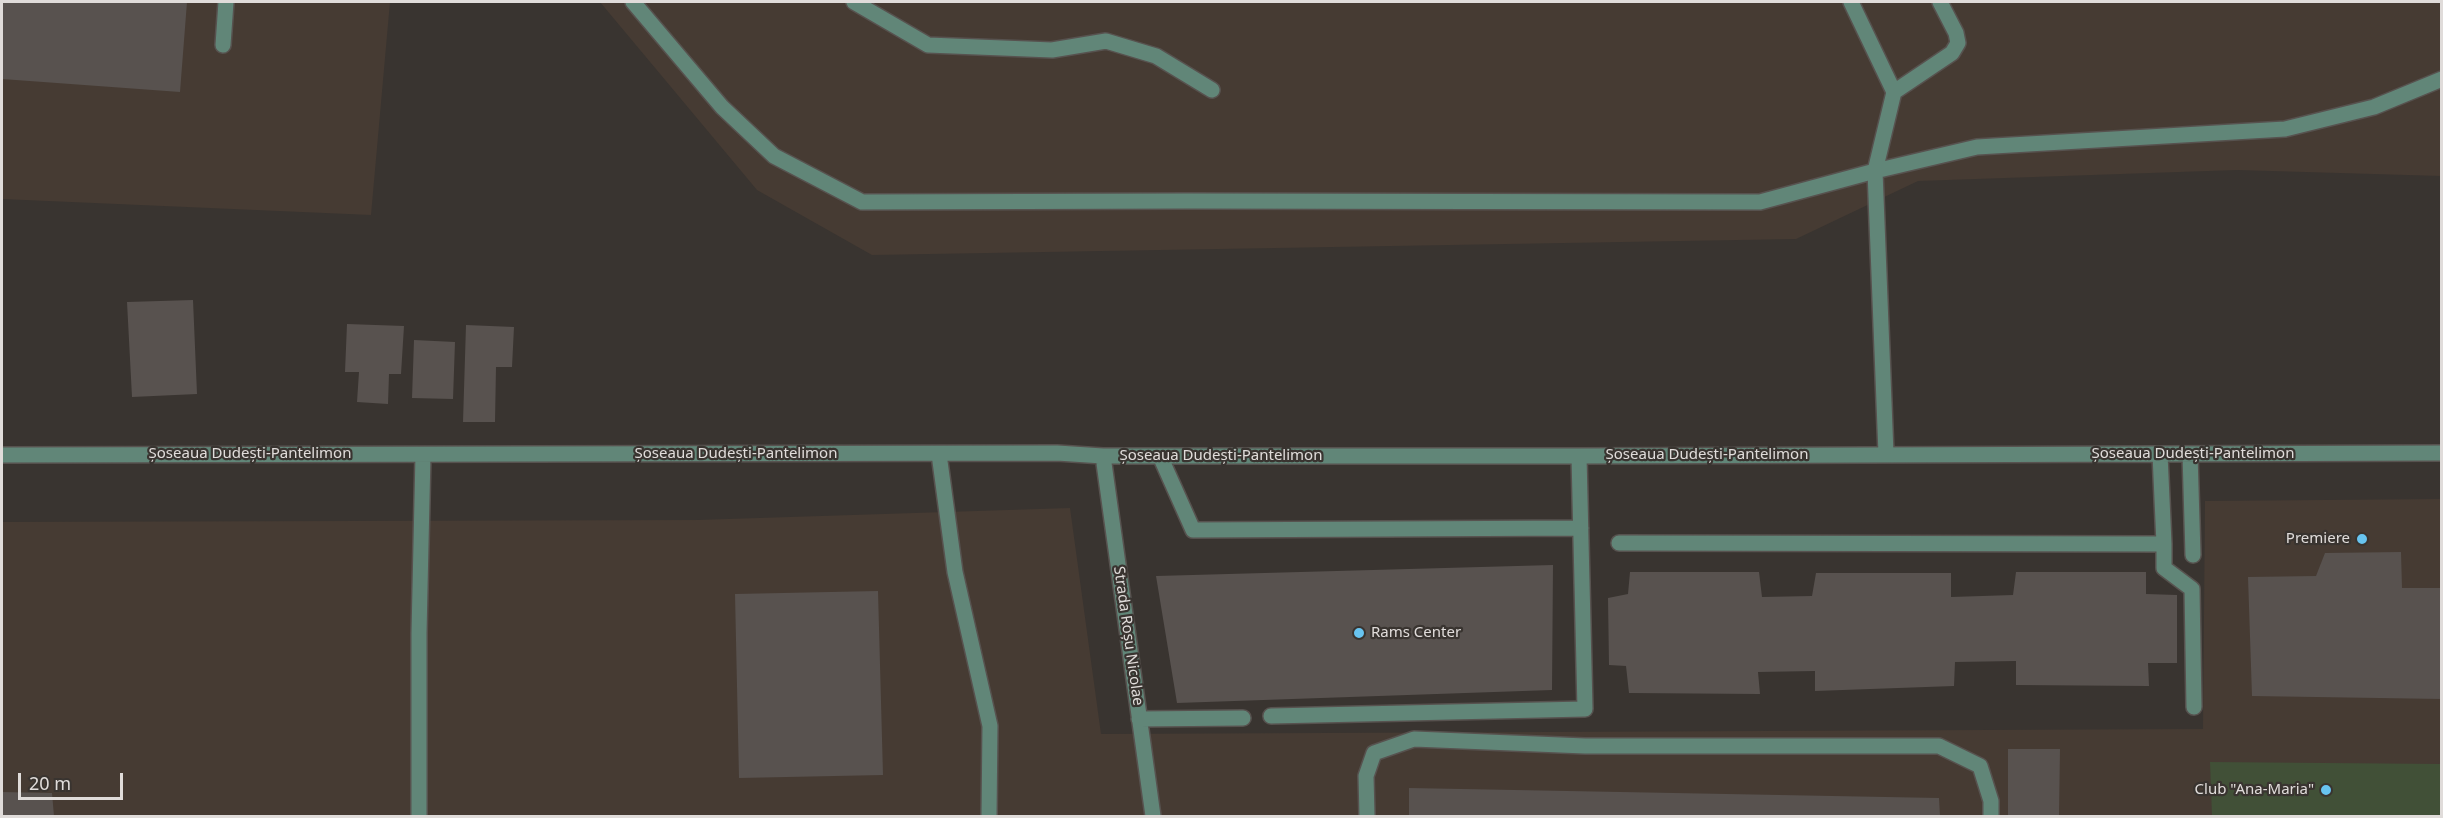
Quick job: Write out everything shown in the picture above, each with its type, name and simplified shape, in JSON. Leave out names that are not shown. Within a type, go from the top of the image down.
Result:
[{"type":"street","points":[[223,45],[226,2]]},
{"type":"street","points":[[633,2],[722,107],[774,156],[862,202],[1760,202],[1977,147],[2285,129],[2374,107],[2442,79]]},
{"type":"street","points":[[854,2],[928,45],[1052,50],[1106,41],[1156,56],[1212,90]]},
{"type":"street","points":[[1851,2],[1894,92],[1875,171],[1886,454]]},
{"type":"street","points":[[1894,92],[1952,53],[1958,43],[1956,33],[1940,2]]},
{"type":"street","name":"Șoseaua Dudești-Pantelimon","points":[[2,455],[1057,453],[1103,456],[1579,456],[2442,453]]},
{"type":"street","points":[[419,816],[419,633],[423,454]]},
{"type":"street","points":[[939,454],[955,572],[990,726],[988,816]]},
{"type":"street","points":[[2160,454],[2164,568],[2192,589],[2194,707]]},
{"type":"street","points":[[2190,454],[2193,555]]},
{"type":"street","name":"Strada Roșu Nicolae","points":[[1103,456],[1153,816]]},
{"type":"street","points":[[1161,456],[1193,530],[1581,528]]},
{"type":"street","points":[[1271,716],[1585,709],[1579,456]]},
{"type":"street","points":[[1619,543],[2164,544]]},
{"type":"street","points":[[1139,719],[1243,718]]},
{"type":"street","points":[[1367,816],[1366,776],[1374,753],[1414,739],[1585,746],[1939,746],[1980,766],[1991,801],[1991,816]]},
{"type":"shaded area","points":[[2,2],[390,2],[371,215],[2,199]]},
{"type":"shaded area","points":[[600,2],[2441,2],[2441,176],[2237,170],[1918,181],[1796,239],[872,255],[757,190]]},
{"type":"shaded area","points":[[2441,499],[2441,816],[2,816],[2,522],[697,520],[1070,508],[1101,734],[2203,729],[2205,501]]},
{"type":"green space","name":"Club \"Ana-Maria\"","points":[[2210,762],[2441,764],[2441,816],[2212,816]]},
{"type":"building","points":[[2,2],[187,2],[180,92],[2,79]]},
{"type":"building","points":[[193,300],[197,394],[132,397],[127,302]]},
{"type":"building","points":[[347,324],[404,326],[401,374],[389,374],[388,404],[357,402],[359,372],[345,372]]},
{"type":"building","points":[[466,325],[514,327],[512,367],[496,367],[495,422],[463,422]]},
{"type":"building","points":[[414,340],[455,342],[453,399],[412,398]]},
{"type":"building","points":[[2401,552],[2402,588],[2442,588],[2442,699],[2252,696],[2248,577],[2316,576],[2325,553]]},
{"type":"building","name":"Rams Center","points":[[1553,565],[1552,690],[1177,703],[1156,576]]},
{"type":"building","points":[[1630,572],[1759,572],[1762,597],[1812,596],[1816,573],[1951,573],[1951,597],[2013,595],[2016,572],[2146,572],[2146,594],[2177,595],[2177,663],[2148,663],[2149,686],[2016,685],[2016,661],[1955,662],[1954,686],[1815,691],[1815,671],[1758,672],[1760,694],[1629,693],[1626,666],[1609,665],[1608,598],[1628,594]]},
{"type":"building","points":[[878,591],[883,775],[739,778],[735,594]]},
{"type":"building","points":[[2008,749],[2060,749],[2059,816],[2008,816]]},
{"type":"building","points":[[1409,788],[1939,798],[1940,816],[1409,816]]},
{"type":"building","points":[[2,792],[52,793],[54,816],[2,816]]},
{"type":"place","name":"Premiere","points":[[2362,539]]},
{"type":"place","name":"Rams Center","points":[[1359,633]]},
{"type":"place","name":"Club \"Ana-Maria\"","points":[[2326,790]]}]
